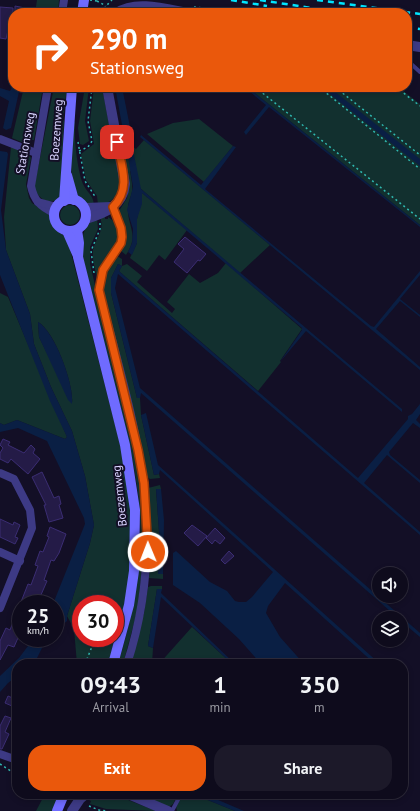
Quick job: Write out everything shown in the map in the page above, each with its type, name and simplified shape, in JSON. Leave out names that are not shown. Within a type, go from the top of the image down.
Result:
[{"type":"main road","name":"Boezemweg","points":[[72,92],[67,175],[64,185],[62,205],[56,222],[72,230],[73,247],[78,257],[125,445],[135,510],[134,571],[130,605],[114,659]]},
{"type":"main road","points":[[62,205],[85,208],[86,219],[72,230]]},
{"type":"main road","points":[[57,811],[62,799]]},
{"type":"street","points":[[125,8],[130,5],[147,8]]},
{"type":"street","name":"Stationsweg","points":[[47,92],[30,186],[33,196],[37,202],[62,205]]},
{"type":"street","points":[[86,219],[113,207],[122,196],[124,184],[108,92]]},
{"type":"street","points":[[0,139],[36,153]]},
{"type":"street","points":[[85,208],[113,207]]},
{"type":"street","points":[[113,207],[121,228],[121,243],[103,270],[99,290],[130,411],[144,483],[147,513],[148,552],[142,611],[128,659]]},
{"type":"street","points":[[0,473],[14,479],[30,510],[32,528],[0,608]]},
{"type":"street","points":[[0,552],[20,561]]},
{"type":"street","points":[[0,754],[12,758]]},
{"type":"street","points":[[72,811],[80,799]]},
{"type":"street","points":[[140,799],[168,811]]},
{"type":"lane","points":[[412,65],[420,72]]},
{"type":"lane","points":[[172,811],[178,799]]},
{"type":"path","points":[[90,0],[97,1],[106,6],[112,0]]},
{"type":"path","points":[[79,150],[88,147],[92,141],[88,121],[91,92]]},
{"type":"path","points":[[261,92],[420,219]]},
{"type":"path","points":[[325,92],[420,169]]},
{"type":"path","points":[[341,92],[420,155]]},
{"type":"path","points":[[402,92],[420,106]]},
{"type":"path","points":[[87,659],[91,647]]},
{"type":"path","points":[[0,764],[12,772]]},
{"type":"path","points":[[89,806],[99,811],[108,811]]},
{"type":"green space","points":[[37,0],[59,0],[58,8],[36,8]]},
{"type":"green space","points":[[23,92],[42,92],[34,140],[31,140],[29,145],[12,138]]},
{"type":"green space","points":[[53,92],[66,92],[63,120],[60,196],[57,200],[46,201],[38,195],[34,188]]},
{"type":"green space","points":[[84,92],[88,92],[85,121],[89,141],[83,145],[80,144],[78,128]]},
{"type":"green space","points":[[93,92],[103,92],[120,182],[118,191],[114,198],[107,203],[98,205],[97,196],[86,180],[81,154],[94,144],[90,121]]},
{"type":"green space","points":[[253,92],[404,92],[420,104],[420,225]]},
{"type":"green space","points":[[199,119],[233,146],[204,182],[147,134],[173,123]]},
{"type":"green space","points":[[73,122],[75,122],[76,153],[79,170],[83,184],[91,196],[94,205],[84,201],[78,194],[73,183],[71,157]]},
{"type":"green space","points":[[144,140],[270,245],[240,273],[141,189],[130,170],[132,194],[128,205],[128,214],[133,236],[130,248],[126,255],[121,251],[126,233],[119,211],[127,198],[128,191],[122,147],[129,144],[136,149]]},
{"type":"green space","points":[[11,147],[28,154],[31,158],[26,184],[29,198],[32,203],[49,215],[54,227],[65,237],[69,245],[123,456],[130,505],[130,573],[124,607],[124,595],[74,595],[94,525],[85,476],[72,431],[51,387],[34,344],[30,314],[6,250],[4,217]],"holes":[[[38,322],[51,336],[67,372],[72,395],[72,403],[39,337]]]},
{"type":"green space","points":[[142,193],[187,230],[165,260],[159,255],[147,271],[130,258],[137,243],[137,219]]},
{"type":"green space","points":[[66,205],[74,205],[80,211],[80,219],[74,225],[66,225],[60,219],[60,211]]},
{"type":"green space","points":[[105,216],[105,219],[108,219],[108,217],[116,226],[118,237],[114,246],[101,265],[97,278],[93,261],[93,250],[101,230],[100,217]]},
{"type":"green space","points":[[97,218],[98,229],[90,247],[90,264],[138,467],[145,544],[137,612],[124,659],[119,659],[124,647],[138,572],[140,553],[140,515],[130,449],[95,312],[82,252],[84,232],[88,225]]},
{"type":"green space","points":[[117,256],[122,259],[122,266],[118,264],[111,278],[111,293],[137,398],[140,398],[141,415],[154,475],[159,474],[160,478],[150,479],[146,476],[103,291],[105,273]]},
{"type":"green space","points":[[226,263],[302,329],[280,361],[281,362],[258,391],[121,273],[119,271],[122,266],[127,264],[142,276],[137,282],[172,313],[175,309],[167,302],[189,274],[200,283],[218,273]]},
{"type":"green space","points":[[0,293],[8,297],[67,437],[65,439],[17,420],[4,425],[0,423]]},
{"type":"green space","points":[[160,485],[161,489],[156,489],[160,545],[158,574],[163,574],[163,579],[149,578],[151,531],[148,488]]},
{"type":"green space","points":[[162,586],[162,589],[157,589],[148,646],[153,648],[152,659],[130,659],[144,613],[148,587]]},
{"type":"green space","points":[[72,600],[72,625],[67,616]]},
{"type":"green space","points":[[192,627],[227,659],[163,659]]},
{"type":"green space","points":[[76,647],[113,647],[109,659],[77,659]]},
{"type":"green space","points":[[42,799],[58,799],[52,811],[36,811]]},
{"type":"green space","points":[[87,799],[126,799],[156,811],[106,809],[90,804],[91,801]]},
{"type":"green space","points":[[148,799],[176,799],[173,804],[169,807]]},
{"type":"green space","points":[[180,799],[205,799],[235,811],[177,811],[176,806]]},
{"type":"water","points":[[0,88],[8,90],[8,92],[19,92],[11,128],[6,130],[3,128],[9,101],[0,96]]},
{"type":"water","points":[[116,92],[123,92],[130,127],[127,131],[123,130]]},
{"type":"water","points":[[250,92],[253,92],[420,225],[420,227],[269,107],[246,135],[244,132],[266,105]]},
{"type":"water","points":[[327,92],[335,92],[420,159],[420,166]]},
{"type":"water","points":[[141,135],[201,185],[233,146],[236,147],[205,189],[371,326],[374,327],[420,271],[420,275],[400,299],[420,315],[420,317],[400,301],[376,329],[420,367],[420,370],[140,137]]},
{"type":"water","points":[[133,150],[141,189],[402,409],[402,412],[306,331],[280,362],[302,328],[142,193],[142,204],[137,219],[137,243],[132,255],[128,252],[132,243],[133,229],[127,210],[133,187],[127,151]]},
{"type":"water","points":[[0,151],[7,152],[8,154],[1,210],[6,250],[30,314],[34,344],[51,387],[72,431],[85,476],[94,525],[90,543],[74,595],[72,595],[67,621],[64,623],[64,595],[57,595],[85,524],[84,518],[47,441],[18,428],[0,432],[0,423],[4,425],[17,420],[65,439],[67,437],[50,401],[0,275]]},
{"type":"water","points":[[118,264],[122,266],[119,271],[121,273],[358,478],[408,419],[408,416],[412,414],[420,404],[420,414],[416,420],[420,424],[420,428],[413,423],[389,452],[390,455],[420,480],[420,483],[387,455],[364,483],[420,532],[420,535],[118,274],[115,288],[140,388],[372,591],[372,595],[141,393],[140,398],[137,398],[111,293],[111,278]]},
{"type":"water","points":[[38,322],[51,336],[62,359],[70,384],[72,404],[68,400],[39,337]]},
{"type":"water","points":[[146,413],[158,465],[374,659],[369,659],[285,583],[268,606],[266,613],[280,637],[300,659],[257,659],[239,639],[200,603],[173,585],[173,553],[176,551],[210,582],[227,591],[235,601],[239,602],[246,602],[252,597],[273,572],[160,470],[159,474],[154,475],[141,415]]},
{"type":"water","points":[[156,489],[161,489],[164,520],[163,574],[158,574],[160,545]]},
{"type":"water","points":[[157,589],[162,589],[161,593],[230,659],[227,659],[161,597],[153,648],[148,646]]},
{"type":"water","points":[[381,603],[386,603],[395,611],[390,611]]},
{"type":"water","points":[[408,622],[420,633],[420,637],[408,627]]},
{"type":"water","points":[[27,647],[42,647],[36,659],[18,659]]},
{"type":"water","points":[[12,665],[12,680],[0,692],[0,676]]},
{"type":"water","points":[[205,799],[216,799],[244,811],[235,811]]},
{"type":"building","points":[[0,7],[13,8],[8,8],[8,30],[6,39],[0,38]]},
{"type":"building","points":[[185,237],[206,254],[200,261],[198,260],[187,273],[174,262],[184,249],[178,244]]},
{"type":"building","points":[[3,439],[10,442],[8,445],[24,453],[31,445],[35,449],[33,453],[40,459],[28,474],[11,459],[8,463],[0,459],[0,453],[3,448],[0,445]]},
{"type":"building","points":[[42,472],[54,498],[59,496],[61,504],[59,505],[63,518],[49,522],[44,505],[46,505],[32,477]]},
{"type":"building","points":[[0,519],[13,525],[14,522],[20,525],[15,537],[18,538],[15,544],[0,537]]},
{"type":"building","points":[[192,525],[207,536],[198,546],[184,533]]},
{"type":"building","points":[[50,527],[66,534],[59,553],[54,561],[51,560],[44,580],[47,581],[41,595],[24,595],[28,584],[31,585],[38,566],[35,565],[40,551],[43,552],[49,537],[47,536]]},
{"type":"building","points":[[215,528],[225,538],[220,544],[215,540],[212,544],[206,538]]},
{"type":"building","points":[[229,551],[234,556],[225,564],[221,560]]},
{"type":"building","points":[[12,625],[12,646],[8,645],[0,660],[0,641],[6,628],[10,630]]},
{"type":"building","points":[[8,696],[12,698],[12,706],[5,703]]},
{"type":"building","points":[[5,716],[11,718],[5,732],[9,734],[2,749],[0,749],[0,726]]},
{"type":"railway","points":[[231,0],[267,6]]},
{"type":"railway","points":[[260,0],[311,8]]},
{"type":"railway","points":[[317,0],[376,8]]},
{"type":"railway","points":[[412,13],[420,14]]},
{"type":"railway","points":[[412,28],[420,29]]},
{"type":"route","points":[[117,142],[124,192],[119,201],[113,207],[121,228],[122,237],[119,247],[106,262],[100,279],[99,290],[130,411],[138,450],[144,483],[147,513],[148,552]]}]
